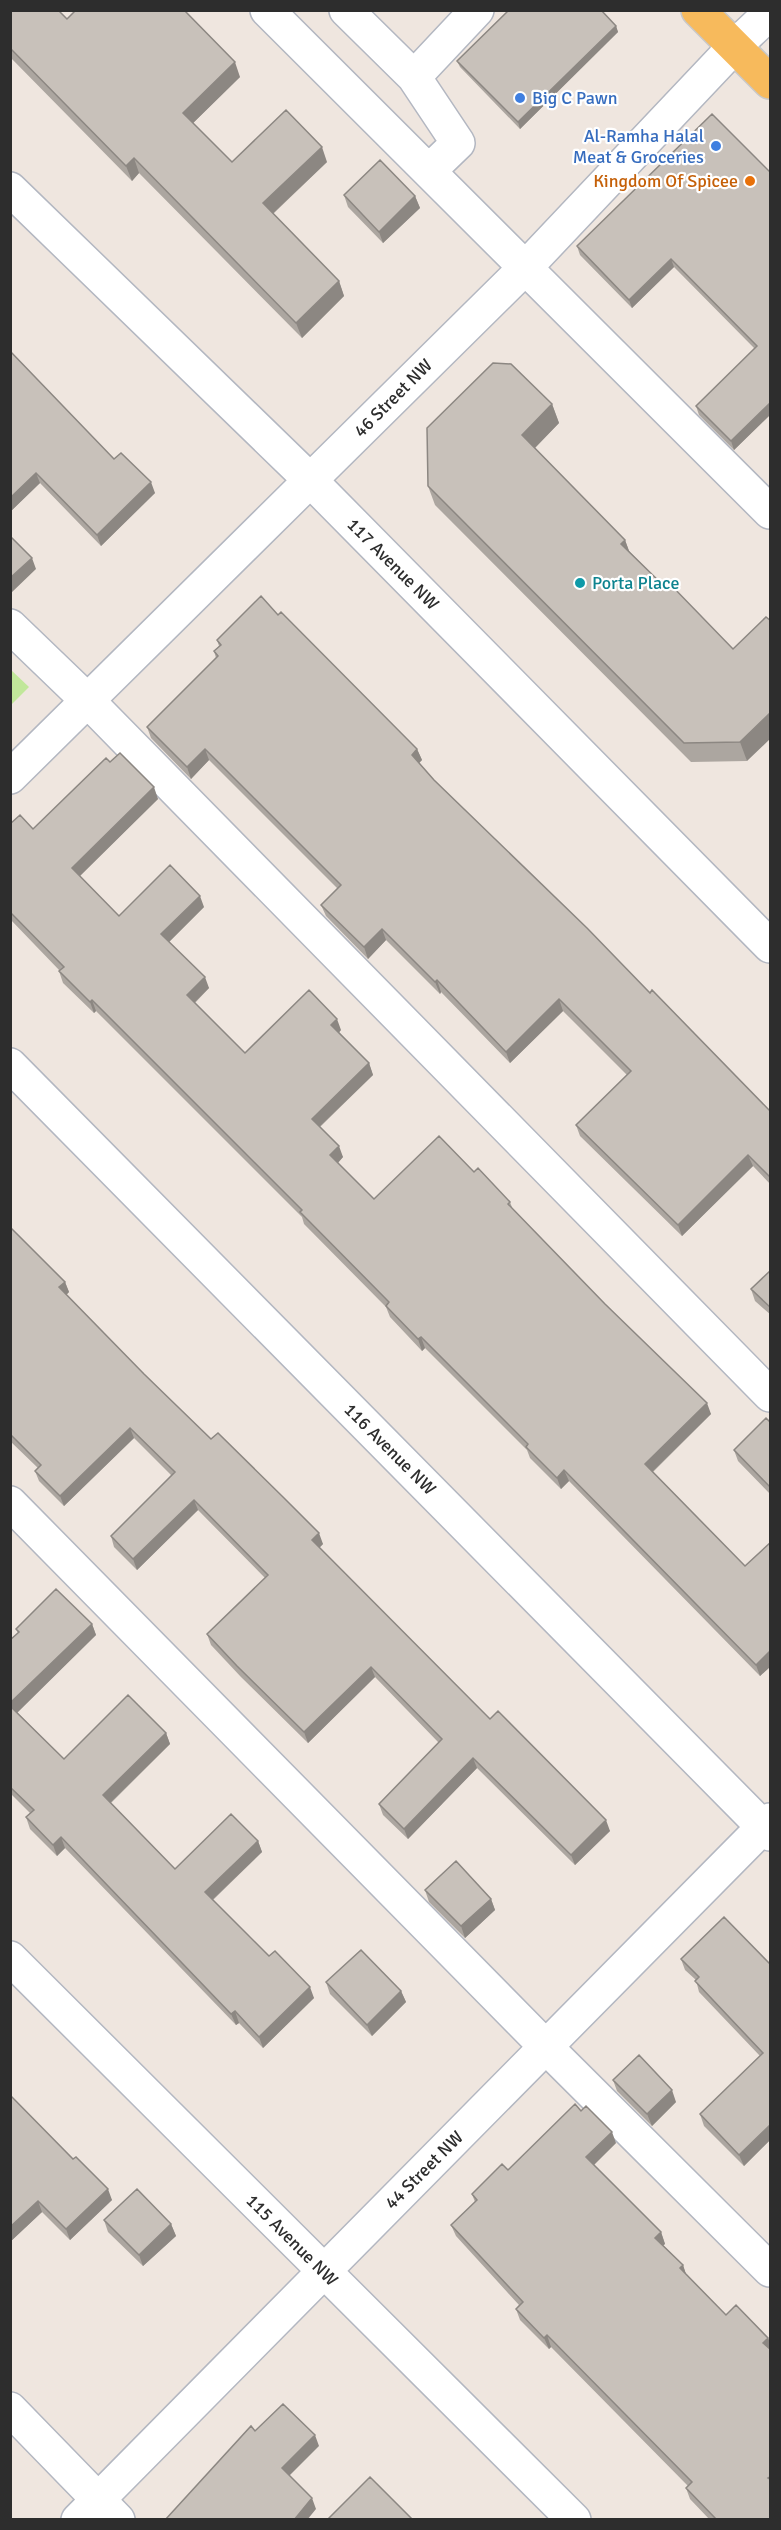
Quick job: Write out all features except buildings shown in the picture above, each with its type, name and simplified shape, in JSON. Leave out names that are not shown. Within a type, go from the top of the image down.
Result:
[{"type":"main road","points":[[698,10],[771,82]]},
{"type":"street","points":[[267,10],[771,512]]},
{"type":"street","points":[[345,10],[414,77],[458,143],[429,171]]},
{"type":"street","points":[[414,77],[477,10]]},
{"type":"street","name":"46 Street NW","points":[[10,777],[526,267],[734,47],[771,13]]},
{"type":"street","name":"117 Avenue NW","points":[[10,189],[310,480],[771,946]]},
{"type":"street","points":[[10,626],[88,701],[771,1395]]},
{"type":"street","name":"116 Avenue NW","points":[[10,1065],[768,1827]]},
{"type":"street","points":[[10,1503],[546,2047],[771,2270]]},
{"type":"street","name":"44 Street NW","points":[[98,2513],[323,2271],[768,1827]]},
{"type":"street","name":"115 Avenue NW","points":[[10,1958],[574,2520]]},
{"type":"street","points":[[10,2409],[98,2513]]},
{"type":"green space","points":[[10,669],[29,687],[11,705],[10,705]]},
{"type":"place","name":"Big C Pawn","points":[[520,98]]},
{"type":"place","name":"Al-Ramha Halal Meat & Groceries","points":[[716,146]]},
{"type":"place","name":"Kingdom Of Spicee","points":[[750,181]]},
{"type":"place","name":"Porta Place","points":[[580,583]]}]
